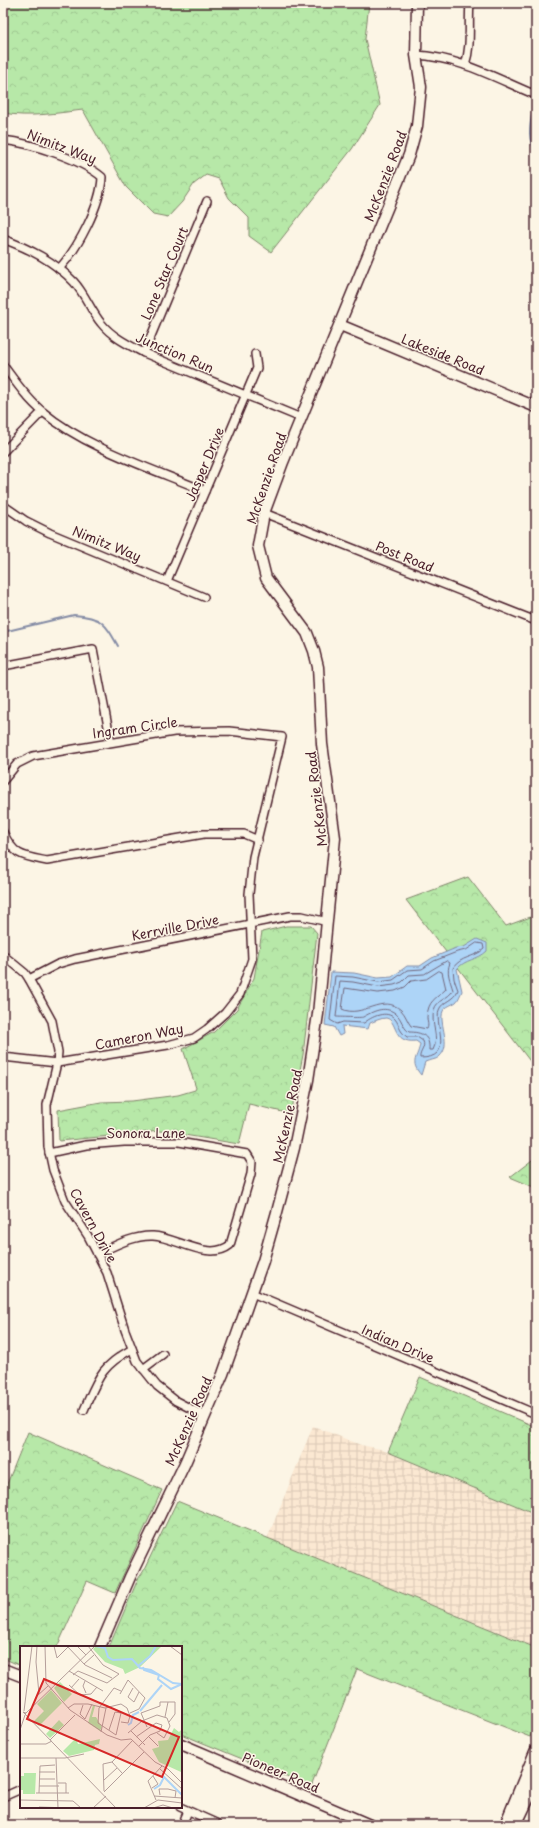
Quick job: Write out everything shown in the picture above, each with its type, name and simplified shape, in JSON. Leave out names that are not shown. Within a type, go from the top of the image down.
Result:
[{"type":"main road","points":[[506,1825],[536,1752]]},
{"type":"main road","points":[[515,1825],[536,1781]]},
{"type":"street","name":"McKenzie Road","points":[[100,1646],[130,1576],[206,1416],[223,1374],[252,1293],[277,1212],[296,1140],[308,1080],[318,1014],[335,838],[322,744],[318,668],[314,651],[306,633],[266,578],[258,546],[264,513],[409,155],[417,126],[421,87],[416,55],[417,3]]},
{"type":"street","points":[[465,65],[470,42],[470,3]]},
{"type":"street","points":[[416,55],[440,57],[465,65],[536,95]]},
{"type":"street","name":"Nimitz Way","points":[[3,140],[18,142],[48,151],[94,170],[102,177],[102,189],[80,240],[69,258],[59,269]]},
{"type":"street","name":"Lone Star Court","points":[[144,353],[207,201]]},
{"type":"street","name":"Junction Run","points":[[3,240],[28,249],[59,269],[75,283],[102,324],[123,342],[144,353],[302,418]]},
{"type":"street","name":"Lakeside Road","points":[[340,326],[536,407]]},
{"type":"street","name":"Jasper Drive","points":[[167,581],[257,368],[255,354]]},
{"type":"street","points":[[3,365],[22,390],[42,412],[89,442],[205,491]]},
{"type":"street","points":[[3,452],[42,412]]},
{"type":"street","name":"Nimitz Way","points":[[3,505],[26,521],[50,533],[204,597]]},
{"type":"street","name":"Post Road","points":[[264,513],[536,621]]},
{"type":"street","points":[[3,666],[93,649],[111,742]]},
{"type":"street","name":"Ingram Circle","points":[[3,780],[17,764],[33,756],[174,732],[229,731],[282,737]]},
{"type":"street","name":"Cameron Way","points":[[3,1057],[57,1063],[168,1045],[194,1038],[225,1013],[240,994],[252,959],[249,894],[253,858],[282,737]]},
{"type":"street","points":[[3,832],[13,850],[26,857],[47,861],[204,834],[244,834],[258,840]]},
{"type":"street","name":"Kerrville Drive","points":[[29,979],[58,964],[75,959],[290,916],[302,916],[328,922]]},
{"type":"street","name":"Cavern Drive","points":[[3,955],[25,973],[52,1021],[58,1052],[57,1063],[47,1104],[49,1153],[53,1170],[64,1201],[107,1273],[137,1362],[157,1386],[176,1401],[206,1416]]},
{"type":"street","name":"Sonora Lane","points":[[49,1153],[86,1145],[124,1142],[180,1142],[247,1154],[252,1162],[251,1174],[230,1245],[226,1249],[215,1251],[206,1250],[153,1236],[120,1243],[97,1254]]},
{"type":"street","name":"Indian Drive","points":[[252,1293],[536,1414]]},
{"type":"street","points":[[84,1410],[101,1372],[118,1357],[132,1349]]},
{"type":"street","points":[[143,1369],[163,1354]]},
{"type":"street","points":[[3,1669],[20,1676]]},
{"type":"street","name":"Pioneer Road","points":[[182,1744],[370,1825]]},
{"type":"street","points":[[3,1797],[20,1789]]},
{"type":"street","points":[[182,1808],[216,1823]]},
{"type":"street","points":[[182,1825],[188,1811]]},
{"type":"shaded area","points":[[313,1426],[361,1445],[380,1449],[536,1514],[536,1648],[267,1539]]},
{"type":"green space","points":[[3,3],[369,3],[365,39],[380,105],[352,149],[271,252],[249,236],[249,218],[229,198],[219,179],[206,175],[194,184],[182,202],[168,217],[153,214],[126,187],[83,110],[33,115],[3,113]]},
{"type":"green space","points":[[468,877],[506,926],[536,915],[536,1069],[406,900]]},
{"type":"green space","points":[[286,926],[311,926],[317,933],[303,1055],[291,1114],[249,1104],[239,1144],[160,1131],[59,1141],[58,1110],[101,1102],[132,1101],[178,1095],[195,1090],[196,1088],[183,1049],[214,1032],[237,1009],[254,978],[262,932]]},
{"type":"green space","points":[[536,1157],[536,1188],[510,1177]]},
{"type":"green space","points":[[420,1377],[536,1427],[536,1514],[388,1452]]},
{"type":"green space","points":[[28,1432],[162,1490],[115,1593],[87,1581],[57,1646],[20,1646],[20,1666],[3,1658],[3,1494]]},
{"type":"green space","points":[[177,1501],[536,1648],[536,1724],[530,1737],[357,1669],[311,1787],[182,1734],[182,1646],[109,1646],[138,1579],[143,1572]]},
{"type":"water","points":[[477,939],[487,943],[487,951],[464,963],[457,969],[462,991],[456,1002],[443,1011],[442,1022],[445,1047],[438,1058],[425,1062],[421,1075],[417,1070],[415,1063],[420,1044],[416,1041],[408,1041],[399,1036],[390,1020],[384,1018],[370,1023],[368,1029],[342,1026],[343,1034],[339,1036],[334,1027],[325,1025],[331,972],[354,973],[378,978],[392,977],[407,966],[420,966],[432,958],[456,948],[464,947]]},
{"type":"waterway","points":[[533,109],[530,125],[530,136],[536,149]]},
{"type":"waterway","points":[[3,632],[74,615],[83,616],[91,617],[102,623],[110,632],[118,646]]}]
